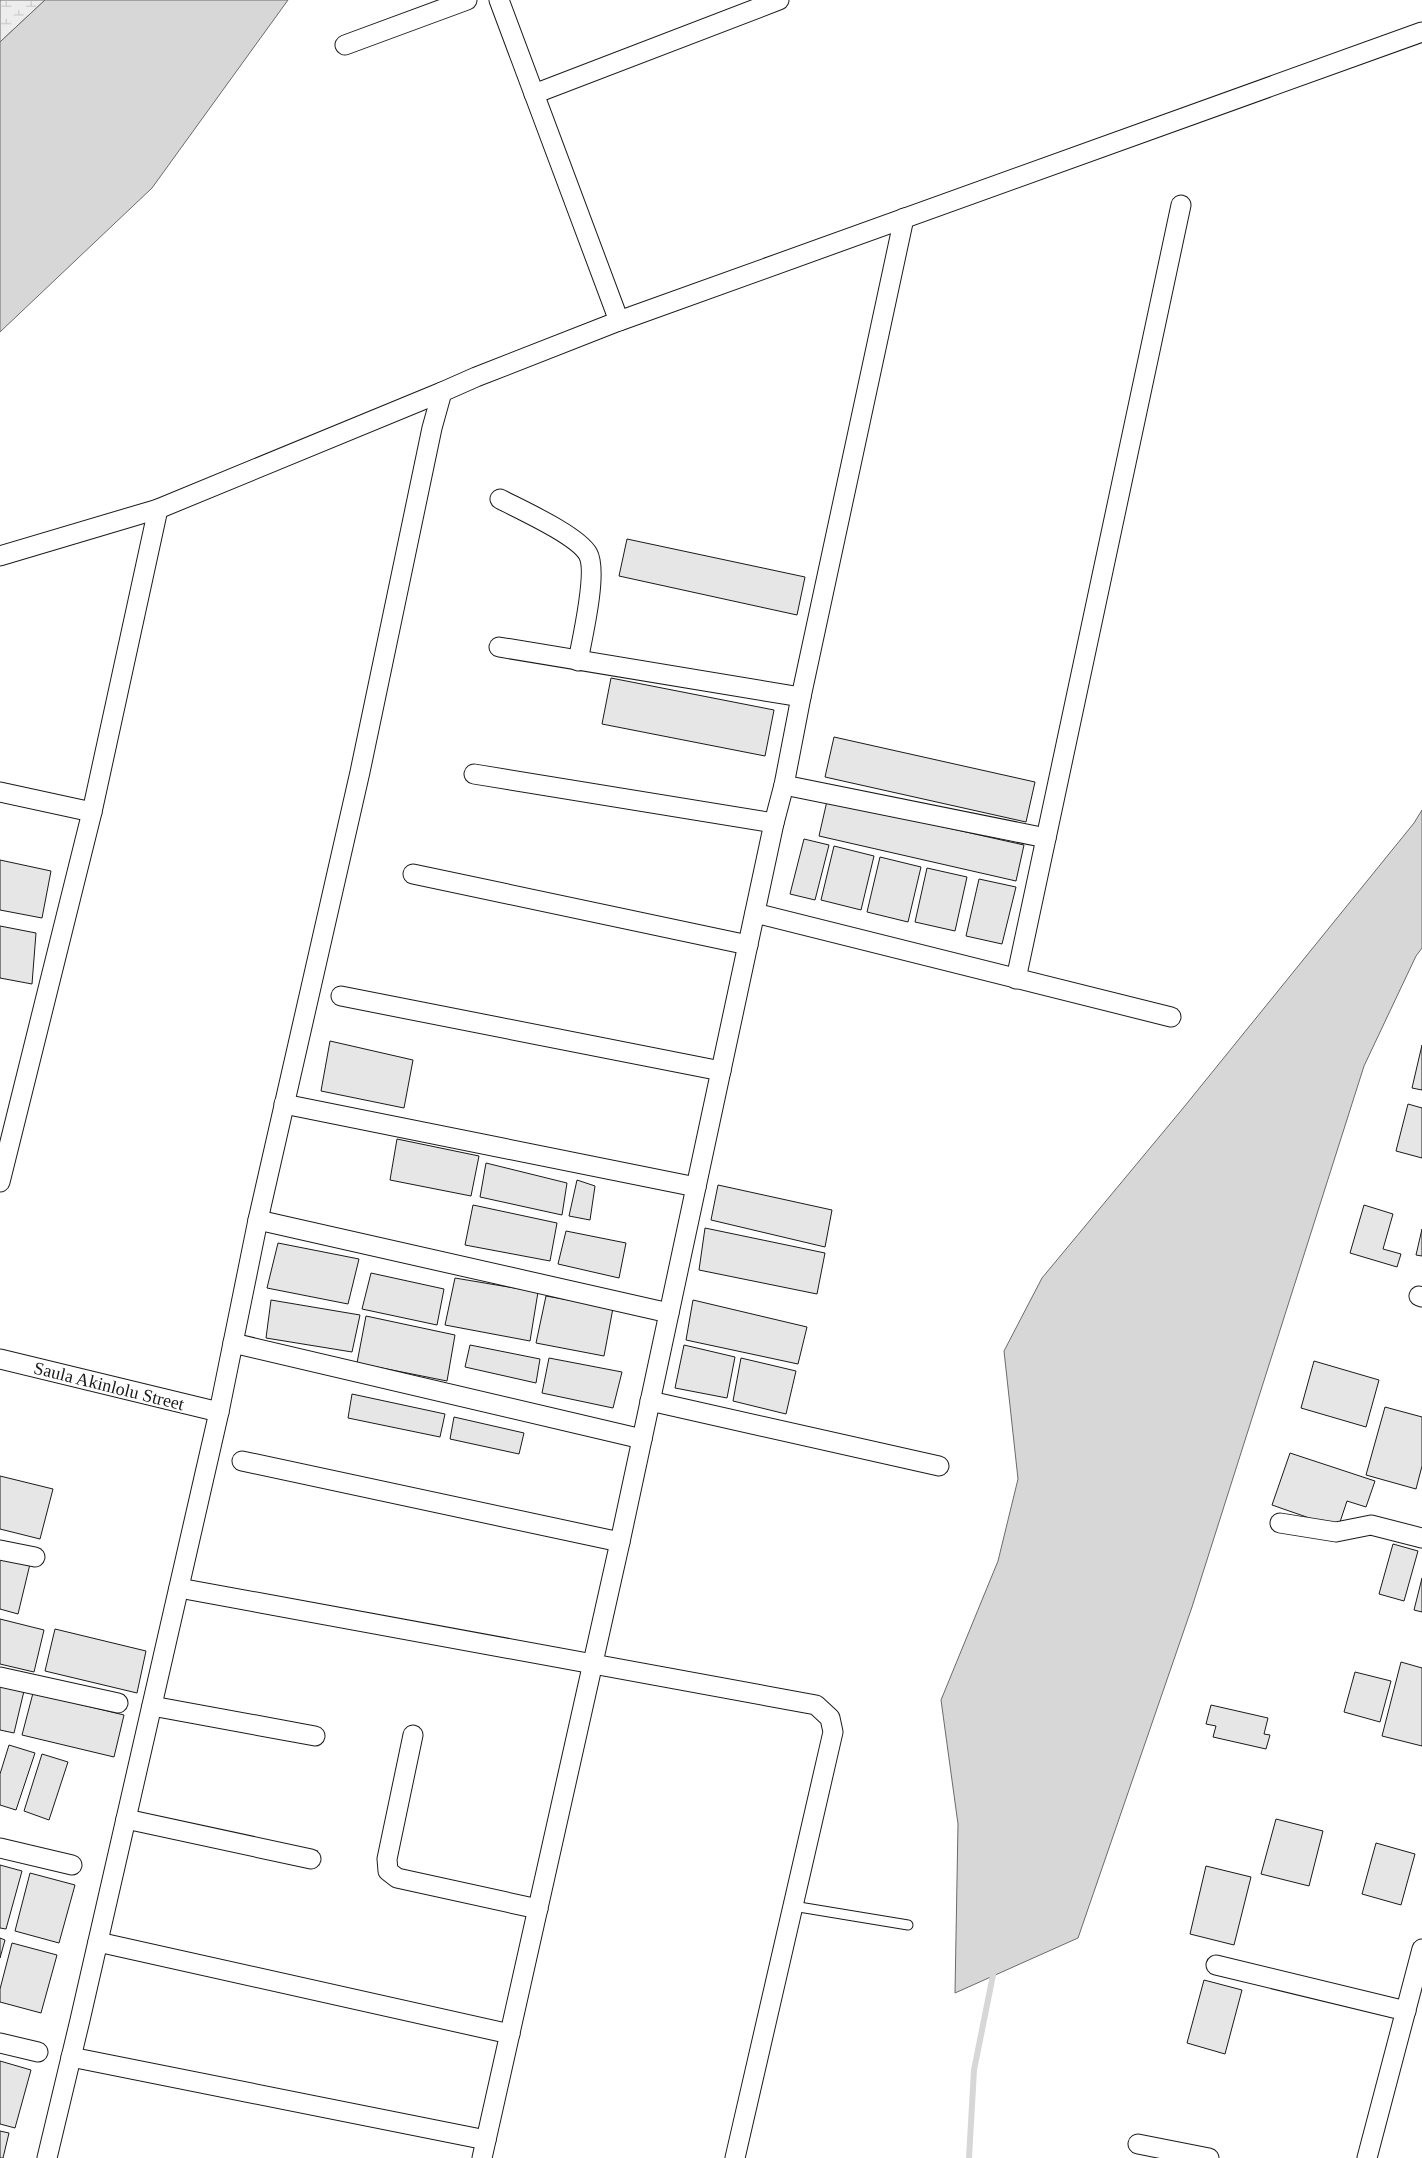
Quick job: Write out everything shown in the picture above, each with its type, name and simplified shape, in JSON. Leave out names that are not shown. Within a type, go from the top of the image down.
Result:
[{"type":"street","points":[[345,45],[467,0]]},
{"type":"street","points":[[499,0],[620,321]]},
{"type":"street","points":[[534,94],[768,2]]},
{"type":"street","points":[[0,556],[158,509],[476,377],[620,321],[1422,32]]},
{"type":"street","points":[[1016,979],[1181,205]]},
{"type":"street","points":[[71,2058],[484,2149],[620,1542],[774,823],[784,785],[801,697],[904,218]]},
{"type":"street","points":[[47,2158],[219,1412],[258,1220],[360,772],[432,428],[442,392]]},
{"type":"street","points":[[500,499],[575,540],[588,555],[592,574],[578,661]]},
{"type":"street","points":[[0,1182],[92,812],[158,509]]},
{"type":"street","points":[[499,647],[801,697]]},
{"type":"street","points":[[474,774],[774,823]]},
{"type":"street","points":[[784,785],[1046,838]]},
{"type":"street","points":[[0,792],[92,812]]},
{"type":"street","points":[[412,874],[748,945]]},
{"type":"street","points":[[755,913],[1171,1017]]},
{"type":"street","points":[[341,996],[721,1071]]},
{"type":"street","points":[[284,1104],[696,1187]]},
{"type":"street","points":[[258,1220],[669,1313]]},
{"type":"street","points":[[233,1343],[642,1439]]},
{"type":"street","name":"Saula Akinlolu Street","points":[[0,1359],[219,1412]]},
{"type":"street","points":[[650,1402],[938,1466]]},
{"type":"street","points":[[242,1461],[620,1542]]},
{"type":"street","points":[[1280,1522],[1336,1532],[1371,1525],[1422,1538]]},
{"type":"street","points":[[0,1550],[35,1557]]},
{"type":"street","points":[[179,1588],[593,1662],[816,1705],[830,1718],[833,1732],[736,2158]]},
{"type":"street","points":[[0,1677],[118,1703]]},
{"type":"street","points":[[152,1706],[315,1736]]},
{"type":"street","points":[[413,1735],[387,1859],[388,1871],[396,1878],[538,1909]]},
{"type":"street","points":[[126,1820],[311,1859]]},
{"type":"street","points":[[0,1848],[72,1865]]},
{"type":"street","points":[[98,1942],[510,2034]]},
{"type":"street","points":[[1367,2158],[1422,1949]]},
{"type":"street","points":[[1216,1965],[1406,2011]]},
{"type":"street","points":[[0,2043],[38,2052]]},
{"type":"street","points":[[1138,2144],[1209,2158]]},
{"type":"lane","points":[[793,1906],[908,1925]]},
{"type":"green space","points":[[0,0],[45,0],[0,42]]},
{"type":"shaded area","points":[[45,0],[288,0],[152,188],[0,332],[0,42]]},
{"type":"shaded area","points":[[1422,810],[1422,948],[1416,956],[1364,1066],[1192,1607],[1078,1938],[955,1993],[958,1824],[941,1700],[998,1561],[1018,1479],[1004,1351],[1042,1278],[1184,1107],[1414,823]]},
{"type":"building","points":[[627,539],[805,577],[797,615],[619,576]]},
{"type":"building","points":[[611,678],[774,710],[765,756],[602,724]]},
{"type":"building","points":[[834,737],[1035,782],[1026,822],[825,777]]},
{"type":"building","points":[[827,801],[1024,845],[1016,881],[819,836]]},
{"type":"building","points":[[804,839],[829,845],[815,900],[790,894]]},
{"type":"building","points":[[834,846],[874,856],[861,910],[821,900]]},
{"type":"building","points":[[880,857],[921,867],[908,922],[867,912]]},
{"type":"building","points":[[0,860],[51,871],[42,918],[0,910]]},
{"type":"building","points":[[927,868],[967,877],[955,931],[915,922]]},
{"type":"building","points":[[979,879],[1016,887],[1002,944],[966,936]]},
{"type":"building","points":[[0,926],[36,933],[32,984],[0,978]]},
{"type":"building","points":[[330,1041],[413,1060],[404,1108],[321,1091]]},
{"type":"building","points":[[1422,1045],[1422,1090],[1412,1088]]},
{"type":"building","points":[[1408,1104],[1422,1108],[1422,1158],[1396,1151]]},
{"type":"building","points":[[397,1139],[479,1156],[471,1196],[390,1180]]},
{"type":"building","points":[[486,1163],[567,1183],[562,1215],[480,1197]]},
{"type":"building","points":[[577,1180],[595,1186],[590,1220],[569,1216]]},
{"type":"building","points":[[718,1185],[832,1210],[825,1247],[711,1220]]},
{"type":"building","points":[[473,1205],[557,1223],[550,1261],[465,1245]]},
{"type":"building","points":[[1364,1205],[1393,1214],[1383,1249],[1401,1254],[1397,1267],[1350,1253]]},
{"type":"building","points":[[705,1228],[825,1253],[817,1294],[699,1270]]},
{"type":"building","points":[[1422,1229],[1422,1256],[1416,1255]]},
{"type":"building","points":[[566,1231],[626,1243],[619,1278],[558,1264]]},
{"type":"building","points":[[278,1243],[359,1259],[348,1304],[267,1288]]},
{"type":"building","points":[[371,1273],[444,1289],[437,1325],[362,1309]]},
{"type":"building","points":[[455,1278],[538,1292],[530,1341],[445,1325]]},
{"type":"building","points":[[546,1296],[613,1308],[604,1356],[536,1343]]},
{"type":"building","points":[[271,1300],[360,1315],[352,1352],[266,1338]]},
{"type":"building","points":[[693,1300],[807,1327],[798,1364],[686,1340]]},
{"type":"building","points":[[366,1316],[455,1335],[447,1381],[357,1363]]},
{"type":"building","points":[[470,1345],[540,1359],[536,1383],[465,1367]]},
{"type":"building","points":[[684,1345],[735,1357],[727,1398],[675,1388]]},
{"type":"building","points":[[549,1358],[622,1372],[613,1408],[542,1393]]},
{"type":"building","points":[[741,1358],[796,1371],[786,1414],[733,1401]]},
{"type":"building","points":[[1314,1361],[1379,1380],[1366,1427],[1301,1408]]},
{"type":"building","points":[[352,1394],[445,1414],[440,1437],[348,1418]]},
{"type":"building","points":[[1385,1407],[1422,1417],[1422,1466],[1416,1489],[1366,1475]]},
{"type":"building","points":[[454,1417],[524,1433],[519,1454],[450,1439]]},
{"type":"building","points":[[1290,1453],[1375,1481],[1366,1507],[1347,1501],[1338,1528],[1272,1505]]},
{"type":"building","points":[[0,1476],[53,1489],[40,1539],[0,1529]]},
{"type":"building","points":[[1393,1544],[1418,1551],[1404,1601],[1379,1594]]},
{"type":"building","points":[[0,1556],[30,1564],[18,1614],[0,1609]]},
{"type":"building","points":[[1422,1578],[1422,1612],[1414,1610]]},
{"type":"building","points":[[0,1619],[44,1630],[34,1672],[0,1664]]},
{"type":"building","points":[[55,1629],[146,1651],[137,1693],[45,1671]]},
{"type":"building","points":[[1401,1662],[1422,1668],[1422,1746],[1382,1736]]},
{"type":"building","points":[[1355,1672],[1391,1681],[1380,1722],[1344,1712]]},
{"type":"building","points":[[0,1685],[24,1691],[14,1733],[0,1730]]},
{"type":"building","points":[[33,1693],[124,1715],[114,1757],[22,1735]]},
{"type":"building","points":[[1211,1705],[1268,1718],[1264,1734],[1270,1735],[1266,1749],[1213,1737],[1216,1726],[1206,1724]]},
{"type":"building","points":[[9,1745],[35,1753],[16,1810],[0,1805],[0,1774]]},
{"type":"building","points":[[42,1754],[68,1762],[49,1820],[24,1811]]},
{"type":"building","points":[[1276,1819],[1323,1831],[1309,1886],[1261,1874]]},
{"type":"building","points":[[1376,1843],[1415,1854],[1401,1905],[1362,1894]]},
{"type":"building","points":[[0,1865],[22,1871],[6,1929],[0,1928]]},
{"type":"building","points":[[1206,1866],[1251,1877],[1234,1945],[1190,1934]]},
{"type":"building","points":[[30,1873],[75,1885],[59,1943],[15,1931]]},
{"type":"building","points":[[0,1938],[5,1940],[0,1958]]},
{"type":"building","points":[[12,1943],[57,1955],[41,2013],[0,2002],[0,1989]]},
{"type":"building","points":[[1204,1980],[1242,1990],[1225,2054],[1187,2043]]},
{"type":"building","points":[[0,2061],[31,2070],[15,2128],[0,2124]]},
{"type":"building","points":[[0,2131],[9,2133],[3,2158],[0,2158]]},
{"type":"waterway","points":[[969,2158],[974,2070],[994,1970]]}]
